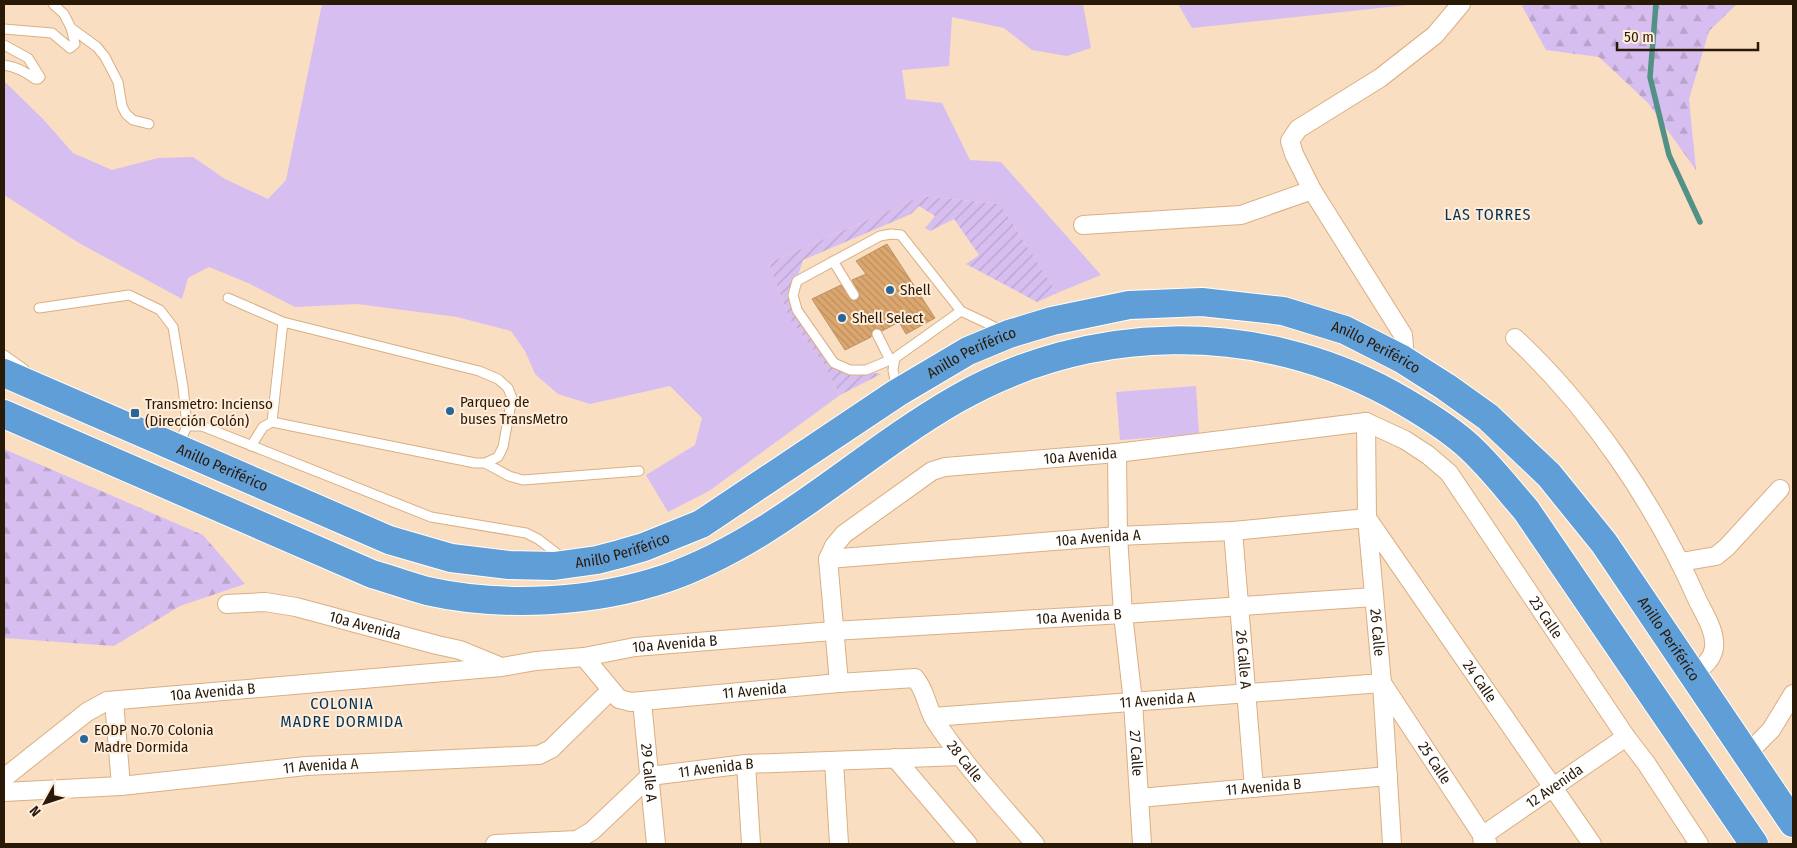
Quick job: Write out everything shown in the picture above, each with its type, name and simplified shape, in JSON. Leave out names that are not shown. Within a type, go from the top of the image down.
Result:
[{"type":"highway","name":"Anillo Periférico","points":[[4,373],[48,392],[182,437],[389,540],[451,558],[509,565],[554,566],[597,560],[644,547],[701,524],[897,393],[968,352],[1009,334],[1052,321],[1129,305],[1202,302],[1283,311],[1345,330],[1402,359],[1488,417],[1549,475],[1604,542],[1793,823]]},
{"type":"highway","points":[[4,414],[372,574],[426,590],[474,599],[543,601],[602,594],[668,578],[721,554],[756,534],[943,408],[985,384],[1028,366],[1086,350],[1141,341],[1223,342],[1283,352],[1316,362],[1370,383],[1429,417],[1463,441],[1482,458],[1526,510],[1754,844]]},
{"type":"street","points":[[1402,359],[1403,335],[1312,190],[1294,154],[1290,141],[1298,129],[1380,78],[1435,35],[1461,4]]},
{"type":"street","points":[[1083,225],[1242,215],[1312,190]]},
{"type":"street","points":[[1515,338],[1538,360],[1610,448],[1681,562],[1713,633],[1714,650],[1708,662],[1693,674]]},
{"type":"street","name":"10a Avenida","points":[[828,559],[834,546],[844,534],[932,471],[946,467],[1117,453],[1366,422]]},
{"type":"street","name":"26 Calle","points":[[1366,422],[1367,518],[1382,683],[1392,844]]},
{"type":"street","name":"23 Calle","points":[[1366,422],[1413,445],[1449,473],[1699,844]]},
{"type":"street","name":"27 Calle","points":[[1117,453],[1118,536],[1123,614],[1133,702],[1142,844]]},
{"type":"street","points":[[1681,562],[1716,556],[1727,547],[1780,489]]},
{"type":"street","name":"10a Avenida A","points":[[828,559],[1118,536],[1233,531],[1367,518]]},
{"type":"street","name":"24 Calle","points":[[1367,518],[1592,844]]},
{"type":"street","name":"26 Calle A","points":[[1233,531],[1254,788]]},
{"type":"street","points":[[828,559],[838,683]]},
{"type":"street","name":"10a Avenida B","points":[[4,778],[87,712],[96,706],[114,700],[502,667],[536,661],[584,657],[635,647],[833,631],[1374,597]]},
{"type":"street","name":"10a Avenida","points":[[226,604],[265,602],[296,607],[460,650],[502,667]]},
{"type":"street","points":[[584,657],[611,690]]},
{"type":"street","name":"11 Avenida","points":[[611,690],[619,699],[630,702],[642,702],[904,678]]},
{"type":"street","name":"28 Calle","points":[[904,678],[915,678],[922,686],[933,717],[961,756],[1034,844]]},
{"type":"street","name":"11 Avenida A","points":[[933,717],[1382,683]]},
{"type":"street","name":"25 Calle","points":[[1382,683],[1484,841]]},
{"type":"street","name":"11 Avenida A","points":[[4,792],[120,786],[306,766],[539,756],[551,749],[611,690]]},
{"type":"street","points":[[1747,754],[1771,730],[1793,694]]},
{"type":"street","points":[[114,700],[120,786]]},
{"type":"street","name":"29 Calle A","points":[[642,702],[656,844]]},
{"type":"street","name":"12 Avenida","points":[[1484,841],[1553,787],[1626,737]]},
{"type":"street","name":"11 Avenida B","points":[[650,776],[746,764],[961,756]]},
{"type":"street","points":[[894,758],[968,844]]},
{"type":"street","points":[[834,761],[839,844]]},
{"type":"street","points":[[746,764],[751,844]]},
{"type":"street","points":[[495,844],[577,842],[592,831],[650,776]]},
{"type":"street","name":"11 Avenida B","points":[[1139,798],[1388,776]]},
{"type":"lane","points":[[4,30],[52,33],[70,48],[75,44],[71,28],[64,14],[53,4]]},
{"type":"lane","points":[[71,28],[96,47],[105,57],[118,82],[122,106],[126,114],[134,120],[148,124]]},
{"type":"lane","points":[[4,45],[28,58],[40,77],[38,80],[35,80],[26,72],[4,65]]},
{"type":"lane","points":[[961,311],[893,359],[866,370],[850,370],[834,363],[797,310],[793,295],[797,280],[880,236],[901,235],[961,311],[1009,334]]},
{"type":"lane","points":[[833,261],[854,295]]},
{"type":"lane","points":[[39,308],[129,295],[160,310],[172,327],[183,387],[182,437],[202,426],[431,517],[526,533],[538,539],[570,563]]},
{"type":"lane","points":[[228,298],[283,322],[479,371],[498,379],[508,388],[512,398],[503,447],[498,457],[485,463],[475,463],[272,422],[263,427],[252,446]]},
{"type":"lane","points":[[272,422],[283,322]]},
{"type":"lane","points":[[877,334],[893,359],[897,393]]},
{"type":"lane","points":[[4,355],[43,381],[48,392]]},
{"type":"lane","points":[[485,463],[509,476],[523,480],[639,472]]},
{"type":"green space","points":[[322,4],[1083,4],[1091,48],[1067,56],[1032,50],[1004,28],[952,17],[949,66],[902,70],[906,99],[942,103],[970,160],[1001,162],[1101,275],[1057,293],[1000,204],[922,196],[769,263],[789,318],[823,363],[840,395],[709,491],[668,512],[646,475],[695,445],[702,418],[670,386],[590,404],[558,394],[535,374],[525,351],[511,331],[457,317],[357,304],[295,307],[248,283],[209,267],[188,278],[182,299],[79,243],[4,195],[4,81],[43,119],[73,153],[112,170],[158,158],[193,157],[225,179],[268,199],[286,180]]},
{"type":"green space","points":[[1178,4],[1417,4],[1192,28]]},
{"type":"green space","points":[[1524,4],[1737,4],[1709,31],[1689,99],[1696,170],[1648,103],[1599,57],[1546,50],[1522,6]]},
{"type":"green space","points":[[922,196],[1000,204],[1057,293],[1037,302],[966,264],[979,255],[954,219],[930,231],[925,228],[935,216],[919,206],[911,214],[803,260],[792,294],[843,368],[881,374],[840,395],[823,363],[789,318],[769,263]]},
{"type":"green space","points":[[1196,386],[1199,434],[1120,440],[1116,392]]},
{"type":"green space","points":[[4,449],[203,535],[245,584],[180,606],[114,646],[4,638]]},
{"type":"building","name":"Shell","points":[[887,244],[935,318],[906,334],[899,322],[882,331],[875,328],[872,331],[871,337],[845,350],[812,299],[841,285],[851,300],[858,300],[860,294],[852,280],[866,274],[856,261]]},
{"type":"waterway","points":[[1656,4],[1650,77],[1669,155],[1700,222]]},
{"type":"place","name":"Shell","points":[[890,290]]},
{"type":"place","name":"Shell Select","points":[[842,318]]},
{"type":"place","name":"Parqueo de buses TransMetro","points":[[450,411]]},
{"type":"place","name":"Transmetro: Incienso (Dirección Colón)","points":[[135,413]]},
{"type":"place","name":"EODP No.70 Colonia Madre Dormida","points":[[84,739]]},
{"type":"district","name":"LAS TORRES","points":[[1488,214]]},
{"type":"district","name":"COLONIA MADRE DORMIDA","points":[[342,712]]}]
